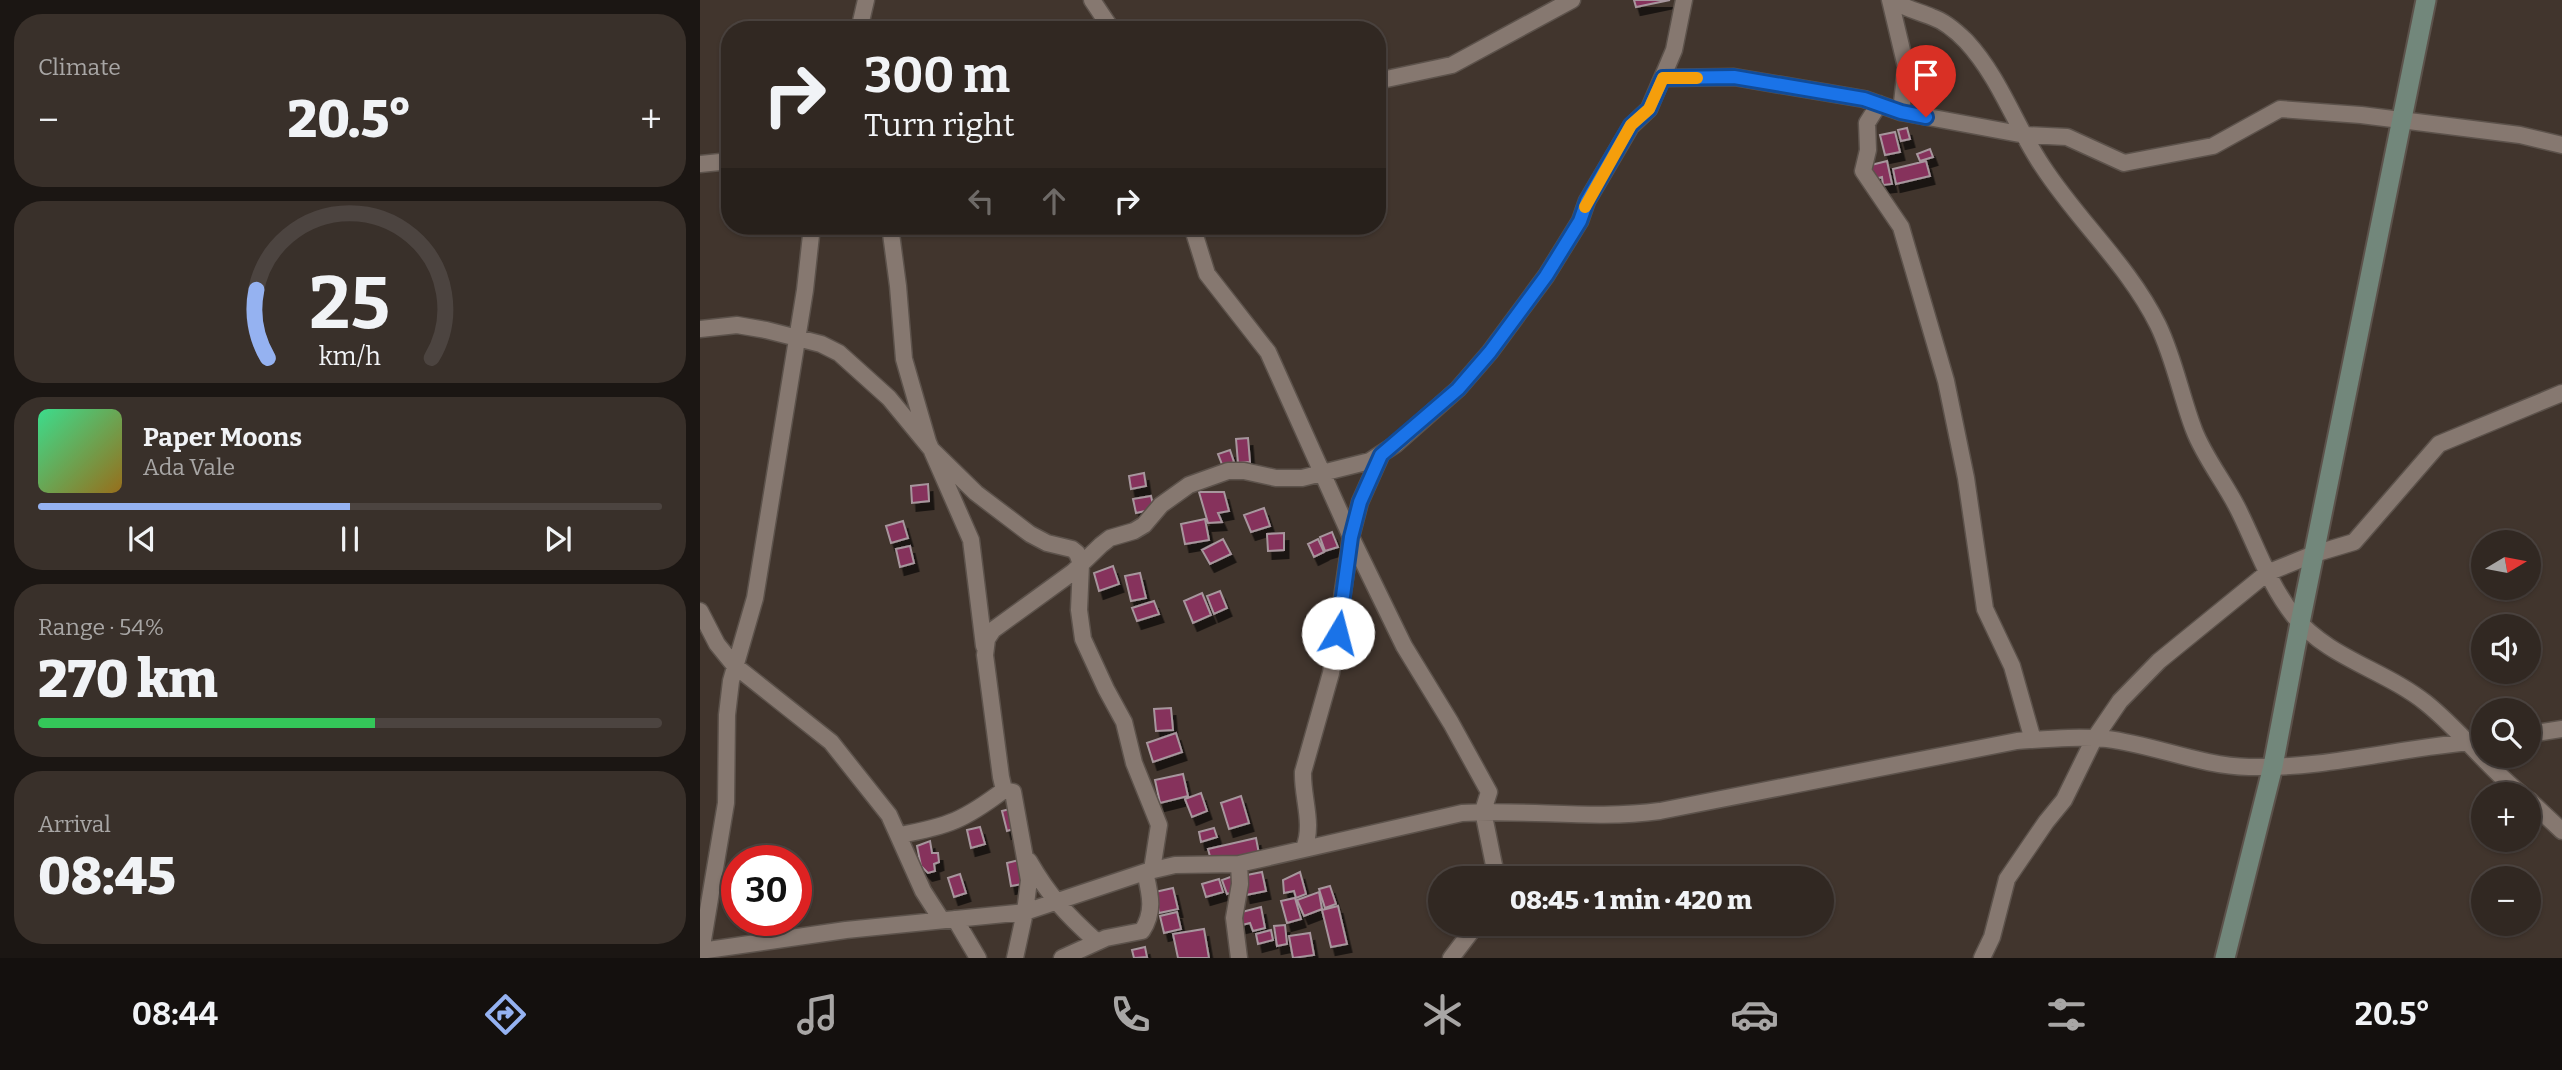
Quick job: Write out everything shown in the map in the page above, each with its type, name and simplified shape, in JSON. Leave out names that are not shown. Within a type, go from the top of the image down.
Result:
[{"type":"main road","points":[[2225,958],[2273,766],[2426,0]]},
{"type":"street","points":[[852,0],[857,21]]},
{"type":"street","points":[[861,21],[866,0]]},
{"type":"street","points":[[1092,0],[1106,21]]},
{"type":"street","points":[[1386,79],[1452,65],[1572,0]]},
{"type":"street","points":[[985,655],[993,630],[1073,572],[1110,538],[1144,525],[1161,506],[1189,485],[1228,471],[1244,471],[1276,478],[1302,478],[1370,461],[1381,455],[1458,389],[1490,352],[1546,276],[1580,221],[1587,201],[1631,125],[1649,109],[1674,50],[1684,0]]},
{"type":"street","points":[[1892,0],[1906,67],[1901,112]]},
{"type":"street","points":[[1892,0],[1905,8],[1933,17],[1965,40],[1989,69],[2041,166],[2074,212],[2143,296],[2160,327],[2194,432],[2240,513],[2278,594],[2300,623],[2329,647],[2425,702],[2471,738]]},
{"type":"street","points":[[1663,78],[1734,77],[1864,99],[1901,112],[2025,135],[2067,137],[2124,163],[2213,146],[2280,109],[2403,120],[2520,135],[2562,145]]},
{"type":"street","points":[[1879,104],[1867,123],[1868,150],[1863,170],[1901,227],[1946,382],[1966,478],[1985,609],[2012,666],[2032,740]]},
{"type":"street","points":[[700,164],[721,162]]},
{"type":"street","points":[[811,235],[805,290],[755,598],[734,665],[728,706],[726,803],[700,954],[948,919],[1026,912],[1148,871],[1175,865],[1239,864],[1445,816],[1483,811],[1590,816],[1648,813],[2001,743],[2094,738],[2217,764],[2273,766],[2340,760],[2471,742]]},
{"type":"street","points":[[891,235],[904,359],[931,449],[971,540],[1004,790]]},
{"type":"street","points":[[1195,235],[1207,274],[1268,352],[1351,537],[1404,646],[1489,792],[1483,811],[1494,866]]},
{"type":"street","points":[[700,330],[737,325],[821,344],[839,352],[889,398],[931,449],[976,493],[1030,534],[1047,543],[1072,549],[1081,564],[1079,610],[1083,639],[1105,689],[1124,722],[1135,763],[1159,825],[1148,871],[1152,911],[1142,931],[1106,938],[1062,958]]},
{"type":"street","points":[[1982,958],[1992,937],[2007,880],[2064,800],[2094,738],[2120,701],[2159,661],[2267,573],[2314,554],[2354,542],[2439,444],[2562,393]]},
{"type":"street","points":[[1304,848],[1308,831],[1302,787],[1303,772],[1331,673],[1351,537],[1360,502],[1381,455]]},
{"type":"street","points":[[700,611],[717,643],[734,665],[831,742],[889,815],[923,891],[978,958]]},
{"type":"street","points":[[2541,732],[2562,729]]},
{"type":"street","points":[[2492,768],[2506,782]]},
{"type":"street","points":[[900,835],[952,824],[967,817],[1004,790],[1013,792],[1029,880],[1026,912],[1015,958]]},
{"type":"street","points":[[2541,811],[2562,831]]},
{"type":"street","points":[[1026,856],[1055,902],[1097,942]]},
{"type":"street","points":[[1239,864],[1240,884],[1234,918],[1239,958]]},
{"type":"street","points":[[1451,958],[1468,936]]},
{"type":"building","points":[[1634,0],[1670,0],[1636,7]]},
{"type":"building","points":[[1907,128],[1910,139],[1901,141],[1898,130]]},
{"type":"building","points":[[1895,132],[1900,152],[1885,155],[1880,135]]},
{"type":"building","points":[[1930,149],[1933,157],[1920,161],[1917,154]]},
{"type":"building","points":[[1887,161],[1892,184],[1883,185],[1882,177],[1874,179],[1871,165]]},
{"type":"building","points":[[1926,161],[1930,176],[1896,184],[1893,169]]},
{"type":"building","points":[[1248,438],[1250,462],[1238,463],[1236,439]]},
{"type":"building","points":[[1230,450],[1234,462],[1223,467],[1218,454]]},
{"type":"building","points":[[1144,473],[1146,486],[1131,489],[1129,476]]},
{"type":"building","points":[[928,484],[929,501],[912,503],[911,486]]},
{"type":"building","points":[[1199,492],[1224,492],[1229,511],[1218,513],[1222,522],[1208,523]]},
{"type":"building","points":[[1151,496],[1154,509],[1136,513],[1133,499]]},
{"type":"building","points":[[1264,508],[1270,526],[1251,532],[1244,515]]},
{"type":"building","points":[[1205,519],[1209,540],[1185,544],[1181,524]]},
{"type":"building","points":[[903,521],[908,538],[891,543],[886,526]]},
{"type":"building","points":[[1332,532],[1338,547],[1325,551],[1320,537]]},
{"type":"building","points":[[1284,533],[1284,550],[1268,551],[1267,534]]},
{"type":"building","points":[[1223,539],[1231,554],[1210,564],[1202,550]]},
{"type":"building","points":[[1318,539],[1324,552],[1314,557],[1308,544]]},
{"type":"building","points":[[910,546],[914,563],[900,567],[896,549]]},
{"type":"building","points":[[1113,566],[1119,584],[1099,591],[1094,573]]},
{"type":"building","points":[[1140,573],[1146,598],[1131,601],[1125,576]]},
{"type":"building","points":[[1220,591],[1227,608],[1214,614],[1207,596]]},
{"type":"building","points":[[1202,593],[1211,615],[1193,623],[1184,601]]},
{"type":"building","points":[[1154,601],[1159,614],[1137,621],[1132,608]]},
{"type":"building","points":[[1171,708],[1173,730],[1156,731],[1154,709]]},
{"type":"building","points":[[1176,733],[1182,752],[1153,762],[1147,743]]},
{"type":"building","points":[[1183,774],[1188,796],[1160,803],[1155,780]]},
{"type":"building","points":[[1201,793],[1207,811],[1192,817],[1185,799]]},
{"type":"building","points":[[1241,796],[1249,823],[1229,829],[1221,803]]},
{"type":"building","points":[[1014,808],[1019,827],[1007,831],[1002,811]]},
{"type":"building","points":[[980,827],[985,844],[971,848],[967,830]]},
{"type":"building","points":[[1214,828],[1217,837],[1201,842],[1199,832]]},
{"type":"building","points":[[1256,838],[1259,854],[1212,864],[1208,849]]},
{"type":"building","points":[[930,841],[932,853],[938,853],[939,862],[934,864],[935,871],[928,873],[921,866],[917,846]]},
{"type":"building","points":[[1023,859],[1028,883],[1011,886],[1007,863]]},
{"type":"building","points":[[1262,872],[1266,891],[1246,895],[1242,876]]},
{"type":"building","points":[[1300,872],[1306,894],[1296,898],[1294,891],[1284,893],[1283,880]]},
{"type":"building","points":[[960,874],[966,893],[954,897],[948,878]]},
{"type":"building","points":[[1233,876],[1238,891],[1227,894],[1222,880]]},
{"type":"building","points":[[1219,879],[1223,892],[1206,897],[1202,884]]},
{"type":"building","points":[[1330,886],[1336,904],[1325,908],[1319,889]]},
{"type":"building","points":[[1173,888],[1178,909],[1159,913],[1155,892]]},
{"type":"building","points":[[1319,892],[1322,909],[1304,916],[1297,900]]},
{"type":"building","points":[[1295,898],[1301,919],[1287,923],[1281,901]]},
{"type":"building","points":[[1338,906],[1347,944],[1331,947],[1322,910]]},
{"type":"building","points":[[1261,907],[1265,928],[1253,931],[1250,923],[1238,926],[1238,913]]},
{"type":"building","points":[[1177,912],[1181,929],[1164,933],[1160,916]]},
{"type":"building","points":[[1285,925],[1287,944],[1277,946],[1274,926]]},
{"type":"building","points":[[1204,929],[1209,958],[1178,958],[1173,934]]},
{"type":"building","points":[[1271,930],[1273,940],[1258,944],[1256,934]]},
{"type":"building","points":[[1310,933],[1314,955],[1293,958],[1289,936]]},
{"type":"building","points":[[1145,947],[1147,957],[1134,958],[1132,950]]},
{"type":"slow traffic","points":[[1585,207],[1631,125],[1649,109],[1663,78],[1697,78]]},
{"type":"route","points":[[1338,633],[1351,537],[1360,502],[1381,455],[1458,389],[1490,352],[1546,276],[1580,221],[1587,201],[1631,125],[1649,109],[1663,78],[1734,77],[1864,99],[1901,112],[1926,117]]}]
